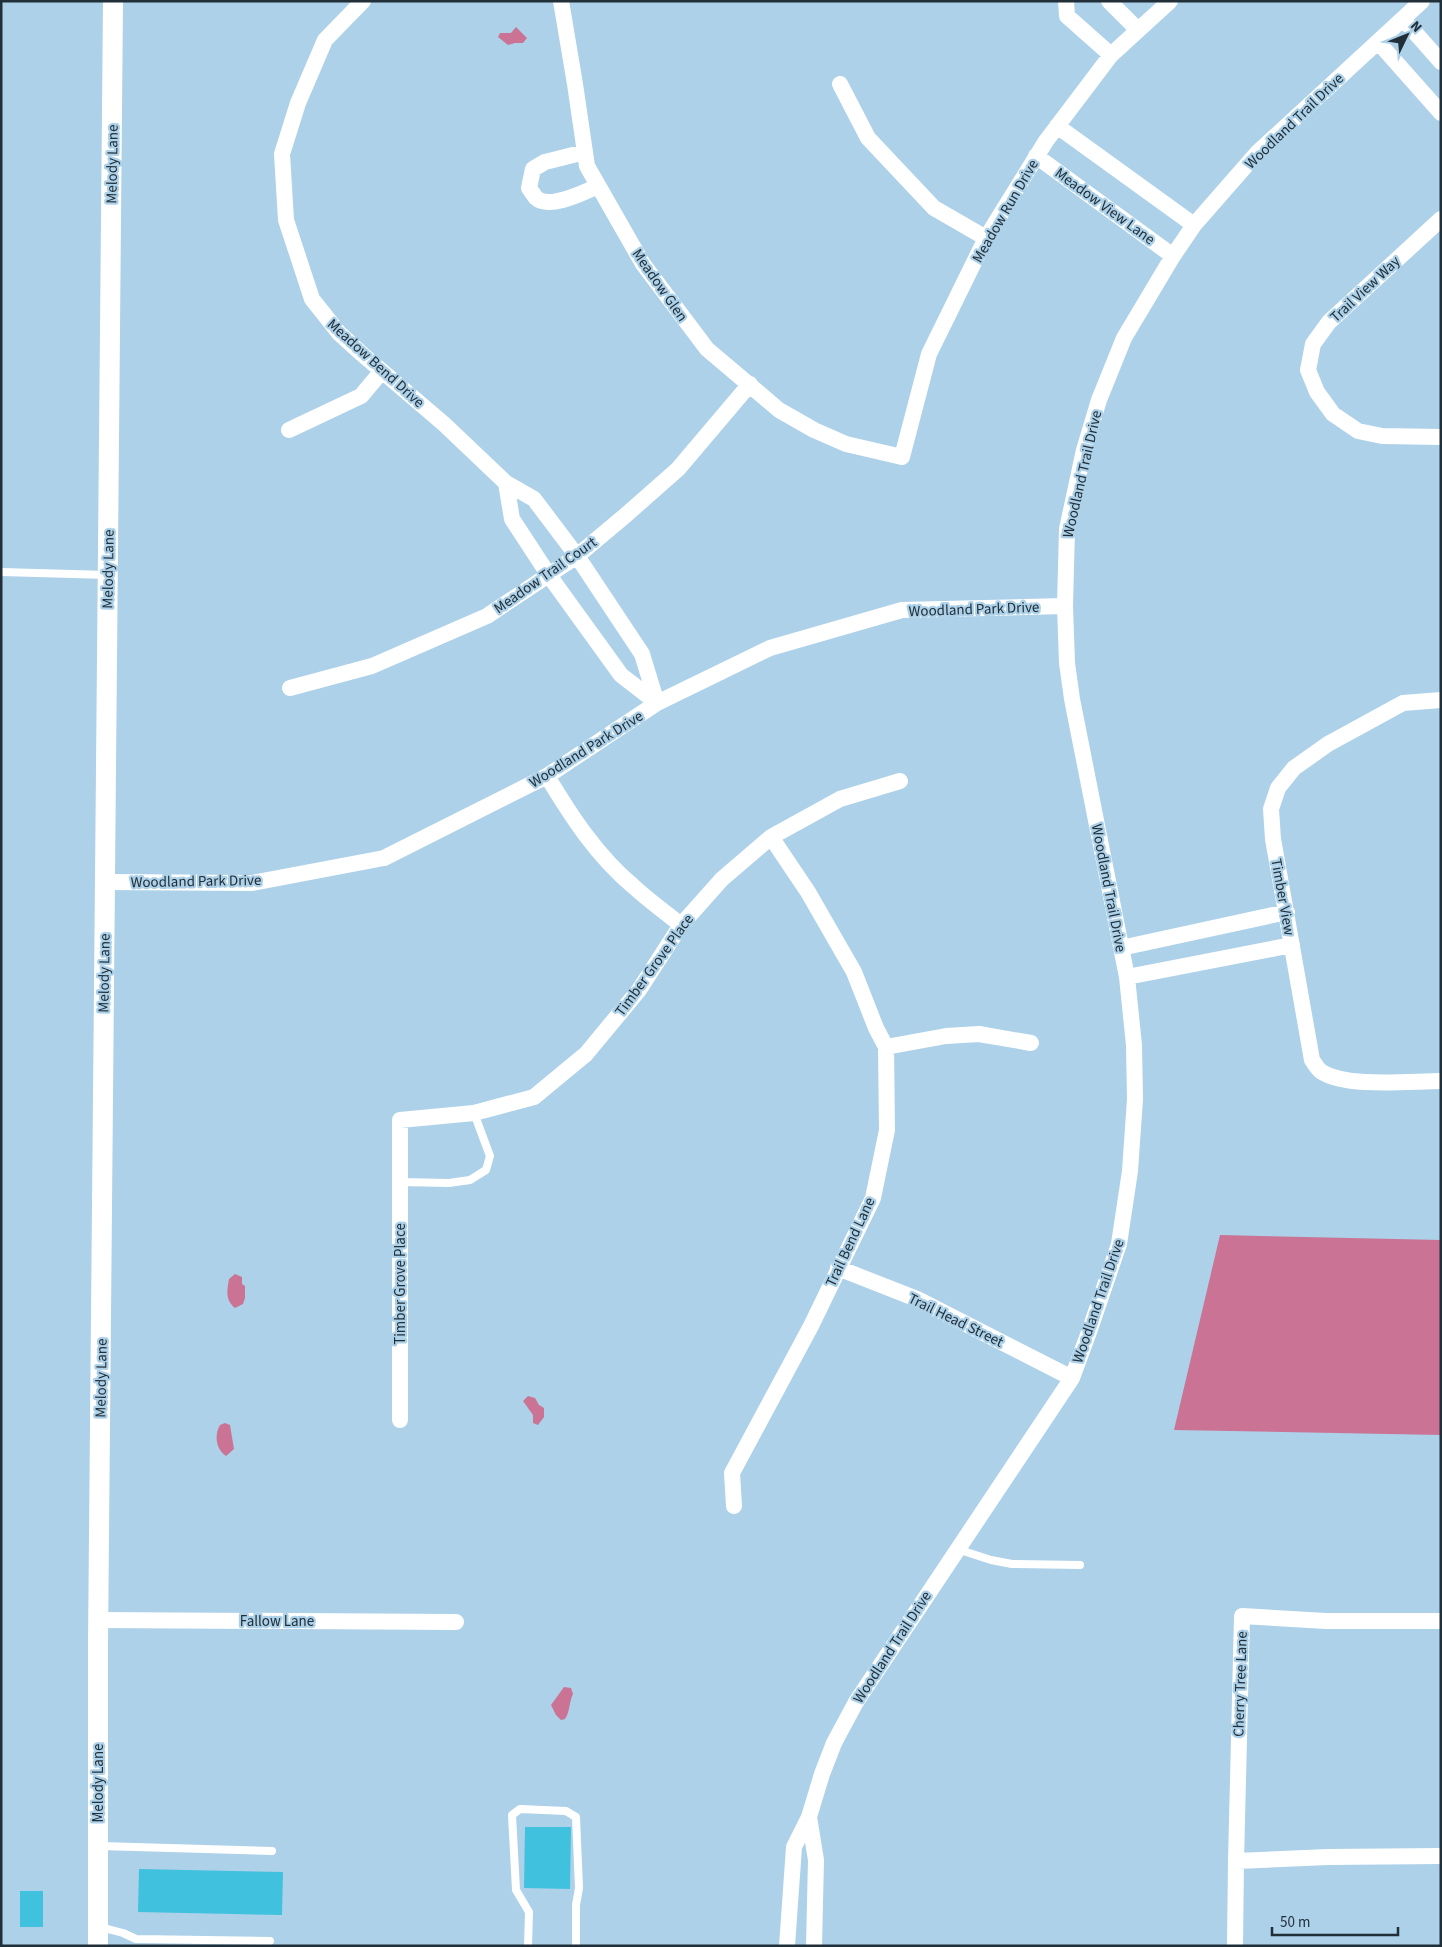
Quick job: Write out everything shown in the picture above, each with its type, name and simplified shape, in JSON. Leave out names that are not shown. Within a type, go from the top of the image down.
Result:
[{"type":"street","name":"Melody Lane","points":[[98,1936],[98,1620],[113,1]]},
{"type":"street","name":"Meadow Bend Drive","points":[[363,1],[325,40],[298,103],[282,154],[286,220],[312,299],[339,333],[444,424],[506,483],[534,499],[577,556],[642,654],[657,703]]},
{"type":"street","name":"Meadow Glen","points":[[561,1],[576,84],[587,166],[642,264],[707,349],[779,410],[814,430],[846,444],[902,456]]},
{"type":"street","points":[[1066,1],[1067,16],[1111,55]]},
{"type":"street","points":[[1110,1],[1138,30]]},
{"type":"street","name":"Meadow Run Drive","points":[[902,456],[929,354],[986,238],[1036,156],[1111,55],[1170,1]]},
{"type":"street","name":"Woodland Trail Drive","points":[[788,1946],[794,1847],[809,1817],[828,1759],[856,1702],[1072,1378],[1119,1244],[1130,1172],[1135,1081],[1134,1045],[1127,977],[1072,699],[1067,663],[1065,606],[1067,529],[1084,450],[1099,400],[1124,338],[1173,256],[1194,225],[1257,153],[1422,1]]},
{"type":"street","points":[[1403,19],[1441,62]]},
{"type":"street","points":[[1378,42],[1441,113]]},
{"type":"street","points":[[840,84],[868,138],[934,208],[986,238]]},
{"type":"street","points":[[1057,126],[1194,225]]},
{"type":"street","points":[[585,152],[545,162],[533,169],[529,188],[537,199],[550,203],[598,186]]},
{"type":"street","name":"Meadow View Lane","points":[[1036,156],[1173,256]]},
{"type":"street","name":"Trail View Way","points":[[1441,219],[1329,322],[1313,344],[1308,370],[1317,392],[1333,414],[1358,431],[1382,436],[1441,437]]},
{"type":"street","points":[[289,430],[361,396],[382,371]]},
{"type":"street","name":"Meadow Trail Court","points":[[290,688],[372,666],[487,616],[577,556],[678,469],[750,384]]},
{"type":"street","points":[[506,483],[512,519],[548,574],[621,675],[657,703]]},
{"type":"street","name":"Woodland Park Drive","points":[[105,882],[252,883],[384,858],[547,776],[657,703],[770,648],[902,610],[1065,606]]},
{"type":"street","name":"Timber View","points":[[1441,700],[1403,703],[1328,744],[1294,768],[1278,788],[1271,809],[1273,838],[1312,1060],[1320,1072],[1356,1081],[1441,1081]]},
{"type":"street","points":[[547,776],[567,810],[602,855],[631,885],[681,925]]},
{"type":"street","name":"Timber Grove Place","points":[[400,1420],[400,1120],[474,1113],[534,1097],[586,1054],[639,990],[681,925],[722,879],[771,837],[840,799],[900,781]]},
{"type":"street","name":"Trail Bend Lane","points":[[734,1506],[732,1473],[811,1326],[873,1198],[887,1130],[886,1047],[876,1028],[854,972],[808,892],[771,837]]},
{"type":"street","points":[[1120,948],[1287,912]]},
{"type":"street","points":[[1127,977],[1292,945]]},
{"type":"street","points":[[886,1047],[946,1036],[980,1034],[1031,1043]]},
{"type":"street","name":"Trail Head Street","points":[[838,1268],[917,1298],[1072,1378]]},
{"type":"street","name":"Cherry Tree Lane","points":[[1235,1946],[1242,1616],[1326,1621],[1441,1621]]},
{"type":"street","name":"Fallow Lane","points":[[98,1620],[456,1622]]},
{"type":"street","name":"Woodland Trail Drive","points":[[809,1817],[816,1860],[814,1946]]},
{"type":"street","points":[[1236,1861],[1328,1857],[1441,1856]]},
{"type":"lane","points":[[1,572],[108,575]]},
{"type":"lane","points":[[400,1182],[449,1183],[470,1180],[486,1170],[490,1156],[474,1113]]},
{"type":"lane","points":[[957,1549],[990,1560],[1012,1564],[1080,1565]]},
{"type":"lane","points":[[528,1946],[529,1912],[516,1890],[512,1815],[520,1809],[566,1810],[576,1817],[579,1888],[576,1906],[576,1946]]},
{"type":"lane","points":[[98,1846],[272,1851]]},
{"type":"lane","points":[[98,1936],[123,1933],[136,1939],[218,1943],[270,1941]]},
{"type":"shaded area","points":[[516,27],[527,38],[523,43],[508,45],[498,37],[500,33],[511,33]]},
{"type":"shaded area","points":[[1220,1235],[1441,1240],[1441,1435],[1174,1430]]},
{"type":"shaded area","points":[[235,1274],[242,1277],[242,1284],[245,1286],[245,1298],[243,1304],[235,1308],[228,1298],[227,1291],[229,1279]]},
{"type":"shaded area","points":[[528,1396],[535,1398],[539,1405],[544,1408],[544,1417],[538,1425],[533,1423],[533,1415],[523,1401]]},
{"type":"shaded area","points":[[225,1423],[230,1425],[234,1449],[226,1456],[220,1450],[217,1442],[218,1429],[220,1425]]},
{"type":"shaded area","points":[[564,1687],[571,1688],[573,1694],[567,1716],[561,1720],[551,1705]]},
{"type":"building","points":[[525,1827],[571,1827],[570,1889],[524,1888]]},
{"type":"building","points":[[139,1869],[283,1872],[282,1915],[138,1912]]},
{"type":"building","points":[[20,1891],[43,1891],[43,1927],[20,1927]]}]
